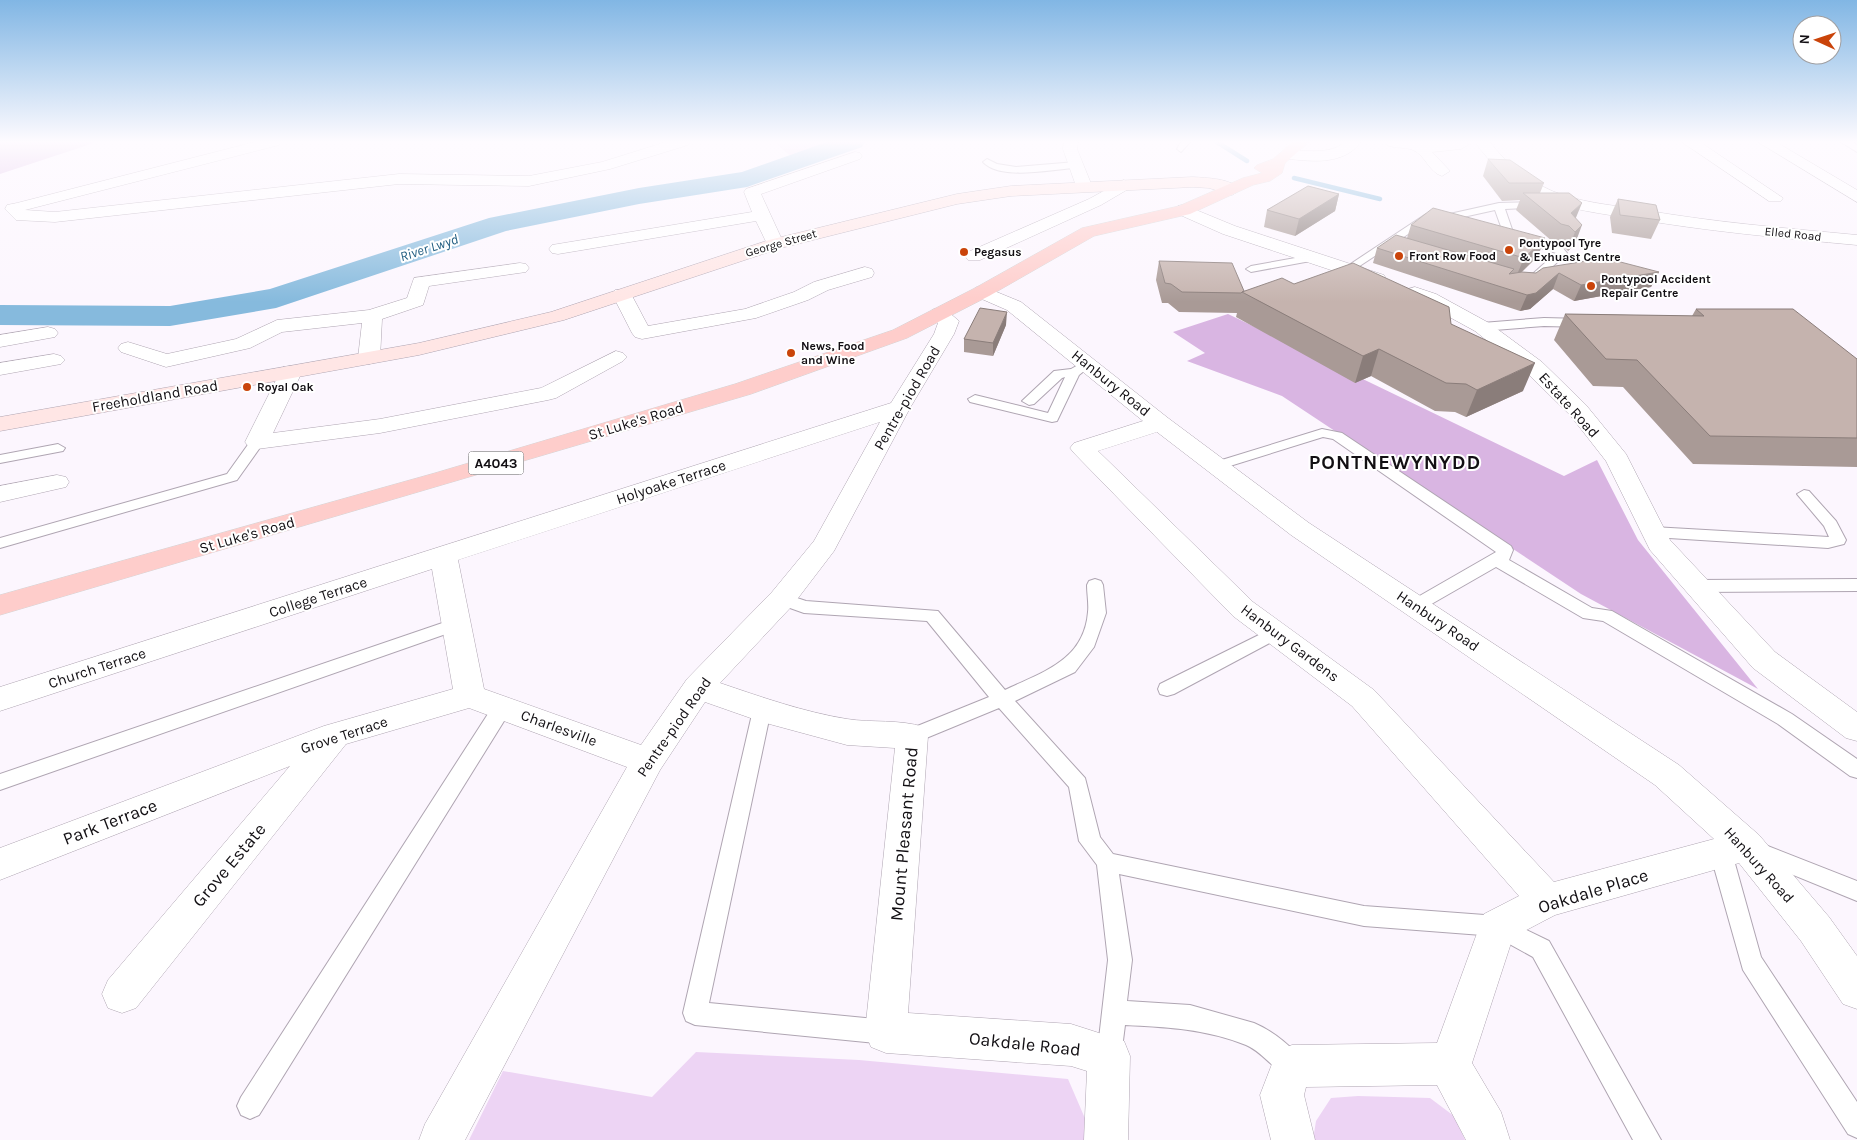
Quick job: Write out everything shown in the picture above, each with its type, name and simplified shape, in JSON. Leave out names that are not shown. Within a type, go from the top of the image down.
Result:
[{"type":"main road","name":"George Street","points":[[369,358],[419,349],[557,316],[775,244],[957,199],[983,195]]},
{"type":"main road","name":"St Luke's Road","points":[[0,605],[444,478],[743,389],[900,334],[982,292],[1088,232],[1184,210],[1220,195]]},
{"type":"main road","name":"Freeholdland Road","points":[[0,424],[369,358]]},
{"type":"street","points":[[6,211],[67,195]]},
{"type":"street","points":[[6,211],[22,216],[56,217],[253,195]]},
{"type":"street","points":[[753,195],[775,244]]},
{"type":"street","points":[[974,256],[1107,195]]},
{"type":"street","name":"Elled Road","points":[[1548,195],[1576,204],[1654,218],[1857,240]]},
{"type":"street","points":[[1771,195],[1775,198]]},
{"type":"street","name":"Estate Road","points":[[1184,210],[1229,230],[1429,298],[1482,327],[1534,367],[1578,410],[1617,459],[1659,544],[1764,660],[1857,729]]},
{"type":"street","points":[[558,249],[762,215]]},
{"type":"street","points":[[128,348],[166,361],[243,344],[277,326],[372,316],[416,301],[421,282],[520,268]]},
{"type":"street","points":[[622,294],[642,333],[749,314],[801,296],[821,286],[865,273]]},
{"type":"street","name":"Hanbury Road","points":[[982,292],[1014,306],[1080,368],[1160,424],[1300,529],[1667,775],[1733,849],[1815,929],[1857,990]]},
{"type":"street","name":"Pentre-piod Road","points":[[441,1140],[648,761],[698,687],[782,599],[825,545],[899,408],[944,334],[949,321],[939,314]]},
{"type":"street","points":[[369,358],[372,316]]},
{"type":"street","points":[[0,340],[48,333]]},
{"type":"street","points":[[257,442],[380,426],[548,393],[616,357]]},
{"type":"street","points":[[0,369],[54,360]]},
{"type":"street","points":[[257,442],[291,372]]},
{"type":"street","name":"Holyoake Terrace","points":[[444,556],[899,408]]},
{"type":"street","name":"Hanbury Gardens","points":[[1160,424],[1082,448],[1243,609],[1363,698],[1547,901]]},
{"type":"street","points":[[0,494],[58,482]]},
{"type":"street","points":[[444,556],[470,696]]},
{"type":"street","name":"College Terrace","points":[[193,637],[444,556]]},
{"type":"street","name":"Church Terrace","points":[[0,699],[193,637]]},
{"type":"street","name":"Mount Pleasant Road","points":[[698,687],[762,710],[847,732],[912,736],[886,1032]]},
{"type":"street","name":"Charlesville","points":[[470,696],[648,761]]},
{"type":"street","name":"Grove Terrace","points":[[221,780],[335,735],[470,696]]},
{"type":"street","name":"Grove Estate","points":[[122,994],[335,735]]},
{"type":"street","name":"Park Terrace","points":[[0,864],[221,780]]},
{"type":"street","name":"Oakdale Place","points":[[1498,926],[1547,901],[1733,849]]},
{"type":"street","points":[[1293,1140],[1282,1095],[1292,1066],[1451,1064],[1498,926]]},
{"type":"street","name":"Oakdale Road","points":[[886,1032],[1071,1045],[1109,1056]]},
{"type":"street","points":[[1106,1140],[1109,1056]]},
{"type":"street","points":[[1449,1064],[1485,1128],[1488,1140]]},
{"type":"lane","points":[[1445,218],[1499,206],[1545,205]]},
{"type":"lane","points":[[1499,206],[1504,233],[1557,248],[1562,253],[1526,285],[1517,282]]},
{"type":"lane","points":[[1348,269],[1429,216],[1473,225]]},
{"type":"lane","points":[[1387,243],[1405,249]]},
{"type":"lane","points":[[1251,269],[1312,258]]},
{"type":"lane","points":[[1482,327],[1544,322],[1597,323]]},
{"type":"lane","points":[[975,400],[1052,418],[1080,368]]},
{"type":"lane","points":[[1029,401],[1058,374],[1080,368]]},
{"type":"lane","points":[[1217,466],[1322,433],[1337,436],[1504,550],[1503,556],[1497,560],[1415,606]]},
{"type":"lane","points":[[0,543],[232,477],[257,442]]},
{"type":"lane","points":[[0,459],[58,448]]},
{"type":"lane","points":[[1653,532],[1828,543],[1838,540],[1831,524],[1804,494]]},
{"type":"lane","points":[[1497,560],[1589,614],[1606,616],[1777,714],[1857,770]]},
{"type":"lane","points":[[912,736],[1002,699],[1069,667],[1088,643],[1097,613],[1095,584]]},
{"type":"lane","points":[[1697,586],[1857,585]]},
{"type":"lane","points":[[782,599],[804,607],[932,615],[1002,699],[1078,784],[1090,841],[1107,862],[1120,960],[1109,1056]]},
{"type":"lane","points":[[0,782],[457,624]]},
{"type":"lane","points":[[1167,689],[1275,633]]},
{"type":"lane","points":[[250,1106],[502,708]]},
{"type":"lane","points":[[762,710],[696,1013],[886,1032]]},
{"type":"lane","points":[[1857,891],[1733,849],[1751,962],[1857,1125]]},
{"type":"lane","points":[[1107,862],[1364,916],[1498,926],[1541,948],[1648,1140]]},
{"type":"lane","points":[[1114,1012],[1190,1017],[1254,1035],[1292,1066]]},
{"type":"shaded area","points":[[1228,314],[1564,476],[1597,460],[1638,540],[1758,689],[1581,594],[1282,396],[1187,361],[1205,353],[1173,332]]},
{"type":"shaded area","points":[[696,1052],[859,1060],[1068,1079],[1090,1130],[1090,1140],[469,1140],[503,1071],[652,1097]]},
{"type":"shaded area","points":[[1358,1096],[1430,1098],[1454,1116],[1465,1140],[1313,1140],[1316,1121],[1331,1098]]},
{"type":"building","points":[[1292,195],[1337,195],[1299,219],[1267,210]]},
{"type":"building","points":[[1526,195],[1572,195],[1582,203],[1571,213],[1582,225],[1575,232],[1569,226],[1561,224]]},
{"type":"building","points":[[1618,199],[1656,205],[1660,220],[1620,215]]},
{"type":"building","points":[[1433,208],[1545,238],[1524,258],[1411,225]]},
{"type":"building","points":[[1396,235],[1514,269],[1509,274],[1522,272],[1536,273],[1543,268],[1605,258],[1659,272],[1581,285],[1559,273],[1536,293],[1527,295],[1377,248]]},
{"type":"building","points":[[1159,261],[1232,263],[1244,291],[1241,293],[1182,292],[1171,284],[1165,283]]},
{"type":"building","points":[[1353,263],[1449,307],[1451,324],[1535,363],[1477,390],[1466,384],[1446,383],[1379,349],[1363,356],[1242,292],[1282,278],[1294,284]]},
{"type":"building","points":[[980,308],[1007,312],[993,343],[964,339]]},
{"type":"building","points":[[1696,309],[1793,309],[1857,359],[1857,438],[1710,436],[1637,360],[1606,359],[1565,314],[1704,316]]},
{"type":"waterway","name":"River Lwyd","points":[[0,315],[170,316],[276,298],[499,224],[644,195]]},
{"type":"waterway","points":[[1364,195],[1380,199]]},
{"type":"place","name":"Pontypool Tyre & Exhuast Centre","points":[[1509,250]]},
{"type":"place","name":"Pegasus","points":[[964,252]]},
{"type":"place","name":"Front Row Food","points":[[1399,256]]},
{"type":"place","name":"Pontypool Accident Repair Centre","points":[[1591,286]]},
{"type":"place","name":"News, Food and Wine","points":[[791,353]]},
{"type":"place","name":"Royal Oak","points":[[247,387]]},
{"type":"district","name":"PONTNEWYNYDD","points":[[1395,462]]}]
